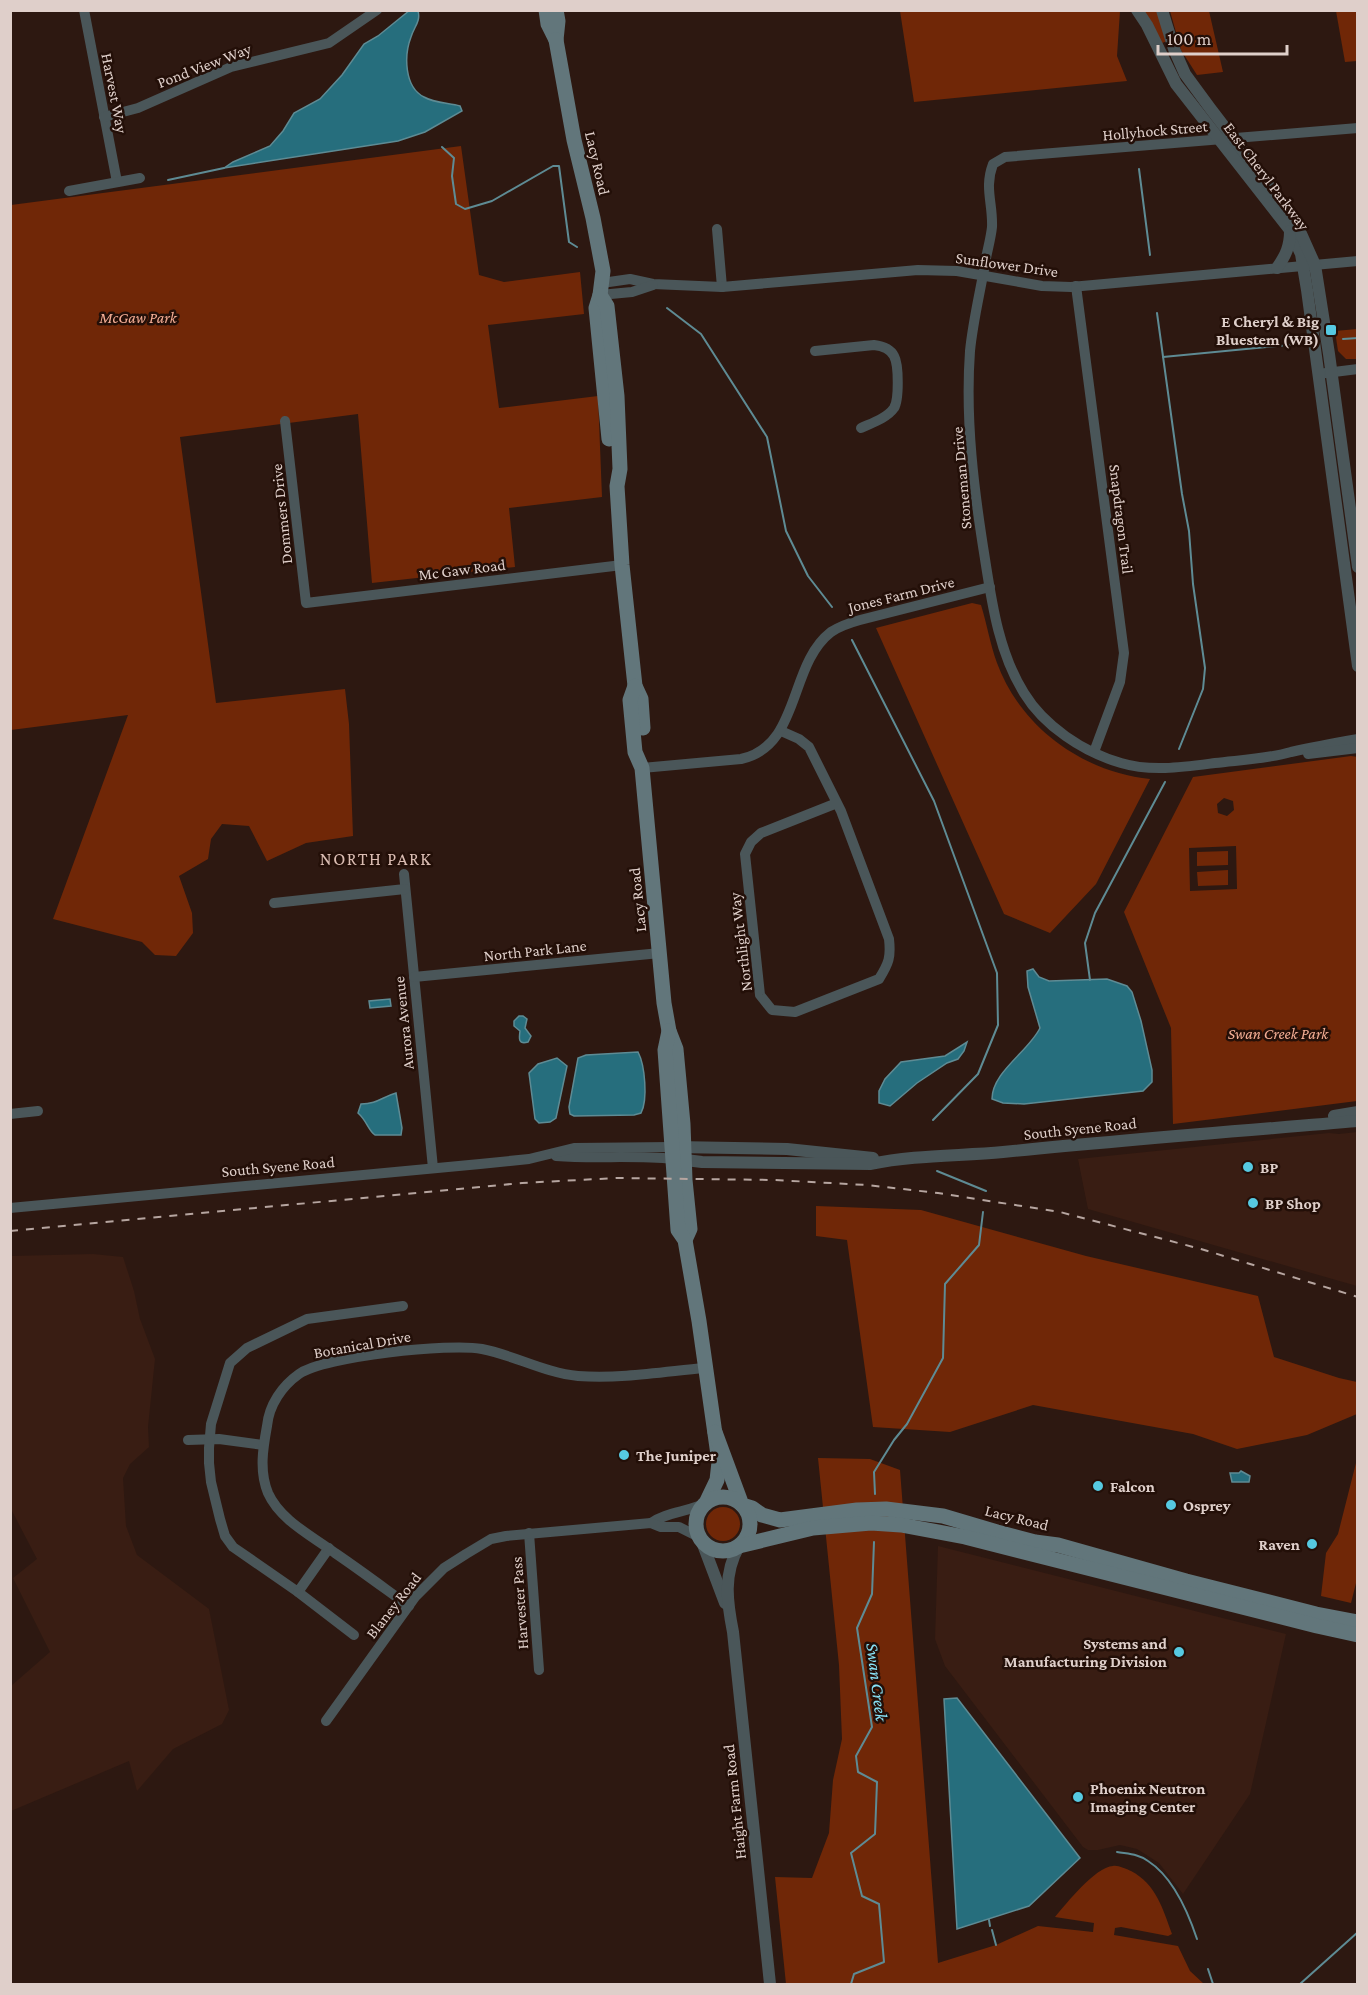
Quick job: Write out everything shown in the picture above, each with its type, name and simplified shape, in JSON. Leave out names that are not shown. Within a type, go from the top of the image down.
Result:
[{"type":"main road","name":"Lacy Road","points":[[546,10],[548,24],[555,40],[603,271],[596,308],[612,469],[617,486],[621,565],[635,686],[641,699],[645,754],[642,767],[660,953],[669,1031],[676,1049],[678,1153],[690,1229],[685,1240],[719,1462],[717,1480],[706,1503]]},
{"type":"main road","name":"Lacy Road","points":[[555,40],[558,21],[556,10]]},
{"type":"main road","name":"Lacy Road","points":[[715,1432],[742,1505],[762,1515],[780,1520],[886,1509],[943,1516],[1186,1581],[1316,1614],[1358,1622]]},
{"type":"main road","points":[[724,1497],[742,1505],[750,1523],[746,1539],[739,1546],[726,1551],[717,1551],[701,1539],[696,1520],[698,1513],[706,1503],[724,1497]]},
{"type":"main road","name":"Lacy Road","points":[[739,1546],[813,1528],[871,1523],[901,1525],[965,1537],[1358,1635]]},
{"type":"street","name":"Harvest Way","points":[[84,10],[117,182]]},
{"type":"street","name":"Pond View Way","points":[[104,117],[138,108],[231,67],[329,44],[377,10]]},
{"type":"street","name":"East Cheryl Parkway","points":[[1137,10],[1147,25],[1176,84],[1290,230],[1309,266]]},
{"type":"street","name":"East Cheryl Parkway","points":[[1162,10],[1174,49],[1185,74],[1294,218],[1309,266],[1358,567]]},
{"type":"street","name":"Hollyhock Street","points":[[993,164],[1005,157],[1358,128]]},
{"type":"street","name":"Stoneman Drive","points":[[993,164],[988,178],[992,226],[973,326],[970,417],[975,484],[990,587],[1005,656],[1024,693],[1044,718],[1065,736],[1120,763],[1146,768],[1183,767],[1290,753]]},
{"type":"street","points":[[69,190],[140,178]]},
{"type":"street","points":[[717,229],[722,287]]},
{"type":"street","points":[[1277,268],[1287,254],[1290,230]]},
{"type":"street","name":"Sunflower Drive","points":[[601,289],[632,292],[653,285],[722,287],[918,270],[957,271],[1042,286],[1076,286],[1358,261]]},
{"type":"street","name":"Snapdragon Trail","points":[[1076,286],[1124,653],[1120,682],[1094,752]]},
{"type":"street","points":[[815,351],[874,345],[883,346],[894,356],[897,365],[897,402],[888,414],[861,428]]},
{"type":"street","points":[[1325,373],[1358,369]]},
{"type":"street","name":"East Cheryl Parkway","points":[[1325,373],[1358,666]]},
{"type":"street","name":"Dommers Drive","points":[[285,421],[306,603]]},
{"type":"street","name":"Mc Gaw Road","points":[[306,603],[621,565]]},
{"type":"street","name":"Jones Farm Drive","points":[[642,767],[747,757],[765,749],[781,731],[807,664],[818,645],[829,634],[841,626],[860,620],[990,587]]},
{"type":"street","name":"Northlight Way","points":[[781,731],[799,739],[809,747],[837,803],[889,939],[891,955],[879,979],[795,1012],[772,1010],[760,995],[745,854],[751,842],[761,833],[837,803]]},
{"type":"street","points":[[1290,753],[1305,748],[1358,739]]},
{"type":"street","points":[[1290,753],[1305,755],[1358,748]]},
{"type":"street","name":"Aurora Avenue","points":[[404,874],[434,1168]]},
{"type":"street","points":[[274,903],[405,889]]},
{"type":"street","name":"North Park Lane","points":[[414,977],[660,953]]},
{"type":"street","points":[[10,1114],[38,1111]]},
{"type":"street","name":"South Syene Road","points":[[10,1208],[549,1155],[678,1153],[837,1165],[871,1164],[1276,1127],[1358,1112]]},
{"type":"street","name":"South Syene Road","points":[[1276,1127],[1358,1121]]},
{"type":"street","points":[[354,1635],[298,1592],[233,1547],[225,1536],[211,1482],[209,1463],[211,1424],[230,1363],[247,1348],[307,1319],[403,1306]]},
{"type":"street","name":"Botanical Drive","points":[[409,1606],[297,1525],[275,1504],[268,1493],[264,1479],[263,1445],[271,1406],[279,1394],[299,1374],[329,1362],[421,1350],[467,1347],[484,1349],[574,1375],[626,1376],[704,1368]]},
{"type":"street","points":[[188,1440],[210,1439],[263,1445]]},
{"type":"street","name":"Blaney Road","points":[[651,1523],[659,1517],[692,1510],[706,1503]]},
{"type":"street","name":"Blaney Road","points":[[326,1721],[409,1606],[444,1568],[490,1539],[529,1533],[651,1523],[661,1527],[679,1527],[701,1539]]},
{"type":"street","name":"Harvester Pass","points":[[529,1533],[539,1670]]},
{"type":"street","name":"Haight Farm Road","points":[[701,1539],[730,1616]]},
{"type":"street","name":"Haight Farm Road","points":[[739,1546],[729,1568],[730,1616],[770,1984]]},
{"type":"street","points":[[298,1592],[329,1548]]},
{"type":"shaded area","points":[[1357,1132],[1357,1286],[1088,1209],[1078,1159],[1329,1133]]},
{"type":"shaded area","points":[[93,1254],[123,1257],[140,1319],[155,1359],[148,1427],[149,1447],[130,1464],[123,1478],[126,1526],[137,1555],[209,1609],[229,1710],[222,1724],[173,1749],[137,1791],[129,1761],[11,1811],[11,1686],[50,1652],[13,1578],[37,1559],[11,1509],[11,1256]]},
{"type":"shaded area","points":[[938,1546],[1286,1634],[1250,1794],[1183,1894],[1159,1863],[1137,1849],[1120,1845],[1098,1850],[1088,1850],[1083,1847],[945,1666],[935,1639]]},
{"type":"green space","points":[[900,11],[1120,11],[1117,56],[1127,81],[914,102]]},
{"type":"green space","points":[[1143,11],[1157,11],[1167,41],[1162,43]]},
{"type":"green space","points":[[1170,11],[1209,11],[1223,72],[1197,75],[1181,50]]},
{"type":"green space","points":[[1336,11],[1357,11],[1357,61],[1345,62]]},
{"type":"green space","name":"McGaw Park","points":[[461,146],[479,275],[504,282],[580,272],[584,314],[488,325],[499,408],[598,396],[602,497],[509,508],[515,567],[372,583],[358,414],[180,437],[216,703],[345,689],[349,724],[353,836],[306,843],[267,861],[249,826],[222,824],[211,839],[208,859],[179,876],[192,913],[193,933],[176,956],[155,955],[142,942],[53,919],[128,715],[11,730],[11,205]]},
{"type":"green space","points":[[1357,329],[1357,359],[1346,359],[1338,351],[1335,331]]},
{"type":"green space","points":[[972,603],[981,605],[997,663],[1008,686],[1022,708],[1038,726],[1057,743],[1101,767],[1125,775],[1150,779],[1096,884],[1050,933],[1004,914],[876,628]]},
{"type":"green space","name":"Swan Creek Park","points":[[1351,756],[1358,757],[1357,1101],[1173,1124],[1171,1028],[1124,912],[1193,777]],"holes":[[[1224,798],[1233,801],[1234,810],[1227,816],[1218,813],[1217,804]],[[1236,846],[1237,889],[1190,891],[1189,848]]]},
{"type":"green space","points":[[1228,851],[1228,865],[1197,866],[1197,852]]},
{"type":"green space","points":[[1228,870],[1228,885],[1198,886],[1197,872]]},
{"type":"green space","points":[[816,1206],[921,1210],[1086,1256],[1258,1296],[1274,1357],[1357,1382],[1357,1414],[1307,1435],[1237,1449],[1193,1434],[1033,1405],[950,1432],[873,1427],[847,1240],[816,1236]]},
{"type":"green space","points":[[818,1458],[870,1459],[900,1470],[938,1963],[996,1945],[1038,1926],[1093,1932],[1094,1923],[1055,1917],[1090,1879],[1106,1868],[1115,1866],[1140,1876],[1153,1890],[1172,1934],[1168,1936],[1121,1927],[1115,1928],[1114,1935],[1178,1946],[1190,1971],[1204,1984],[786,1984],[775,1877],[812,1878],[829,1833],[833,1780],[842,1739],[839,1665]]},
{"type":"green space","points":[[1357,1459],[1358,1575],[1351,1603],[1321,1596],[1326,1553],[1338,1534]]},
{"type":"green space","points":[[723,1507],[735,1512],[740,1524],[735,1536],[723,1541],[711,1536],[706,1524],[711,1512]]},
{"type":"water","points":[[410,10],[418,11],[419,15],[407,53],[407,70],[413,86],[424,97],[460,106],[462,111],[425,132],[398,141],[224,168],[270,146],[294,113],[320,99],[342,75],[364,44],[378,36]]},
{"type":"water","points":[[1033,969],[1039,977],[1049,981],[1107,979],[1127,986],[1132,992],[1141,1021],[1152,1070],[1152,1082],[1143,1091],[1024,1104],[1003,1103],[992,1099],[994,1089],[1004,1071],[1035,1037],[1040,1028],[1028,987],[1027,971]]},
{"type":"water","points":[[390,999],[391,1006],[370,1008],[369,1001]]},
{"type":"water","points":[[519,1016],[527,1019],[525,1028],[531,1036],[525,1043],[521,1042],[520,1031],[514,1026],[514,1021]]},
{"type":"water","points":[[967,1042],[958,1059],[947,1063],[917,1083],[890,1106],[879,1103],[879,1091],[885,1079],[901,1062],[945,1056]]},
{"type":"water","points":[[638,1052],[645,1082],[641,1113],[574,1116],[570,1114],[569,1107],[578,1058],[586,1055]]},
{"type":"water","points":[[557,1058],[567,1066],[556,1118],[550,1122],[539,1123],[535,1119],[529,1073],[538,1064]]},
{"type":"water","points":[[396,1093],[402,1128],[401,1135],[375,1135],[358,1113],[361,1104],[375,1102]]},
{"type":"water","points":[[1241,1471],[1250,1476],[1249,1482],[1232,1482],[1230,1473]]},
{"type":"water","points":[[957,1698],[1080,1858],[1029,1906],[957,1929],[944,1699]]},
{"type":"waterway","points":[[442,147],[454,158],[452,176],[456,204],[465,209],[492,201],[553,166],[559,166],[569,242],[577,247]]},
{"type":"waterway","points":[[168,180],[224,168]]},
{"type":"waterway","points":[[1139,169],[1150,255]]},
{"type":"waterway","points":[[667,308],[701,334],[767,437],[786,531],[808,576],[832,607]]},
{"type":"waterway","points":[[1157,313],[1189,531],[1193,584],[1205,668],[1203,689],[1179,749]]},
{"type":"waterway","points":[[1343,339],[1358,338]]},
{"type":"waterway","points":[[1163,357],[1298,344]]},
{"type":"waterway","points":[[852,640],[934,801],[997,973],[998,1025],[978,1074],[933,1120]]},
{"type":"waterway","points":[[1090,980],[1085,943],[1095,913],[1165,782]]},
{"type":"waterway","points":[[937,1171],[986,1191]]},
{"type":"waterway","points":[[875,1494],[874,1472],[907,1424],[943,1358],[945,1284],[979,1245],[983,1212]]},
{"type":"waterway","name":"Swan Creek","points":[[851,1984],[854,1974],[884,1962],[879,1904],[862,1896],[851,1853],[875,1834],[877,1782],[858,1772],[856,1756],[872,1727],[857,1628],[872,1594],[874,1542]]},
{"type":"waterway","points":[[1117,1852],[1145,1859],[1165,1876],[1184,1907],[1197,1939]]},
{"type":"waterway","points":[[989,1920],[990,1926]]},
{"type":"waterway","points":[[992,1930],[996,1945]]},
{"type":"waterway","points":[[1300,1984],[1358,1932]]},
{"type":"waterway","points":[[1208,1969],[1213,1984]]},
{"type":"railway","points":[[10,1231],[522,1183],[618,1178],[774,1180],[867,1185],[938,1193],[1060,1212],[1201,1249],[1358,1297]]},
{"type":"place","name":"E Cheryl & Big Bluestem (WB)","points":[[1331,330]]},
{"type":"place","name":"BP","points":[[1248,1167]]},
{"type":"place","name":"BP Shop","points":[[1253,1203]]},
{"type":"place","name":"The Juniper","points":[[624,1455]]},
{"type":"place","name":"Falcon","points":[[1098,1486]]},
{"type":"place","name":"Osprey","points":[[1171,1505]]},
{"type":"place","name":"Raven","points":[[1312,1544]]},
{"type":"place","name":"Systems and Manufacturing Division","points":[[1179,1652]]},
{"type":"place","name":"Phoenix Neutron Imaging Center","points":[[1078,1797]]},
{"type":"district","name":"NORTH PARK","points":[[376,859]]}]
